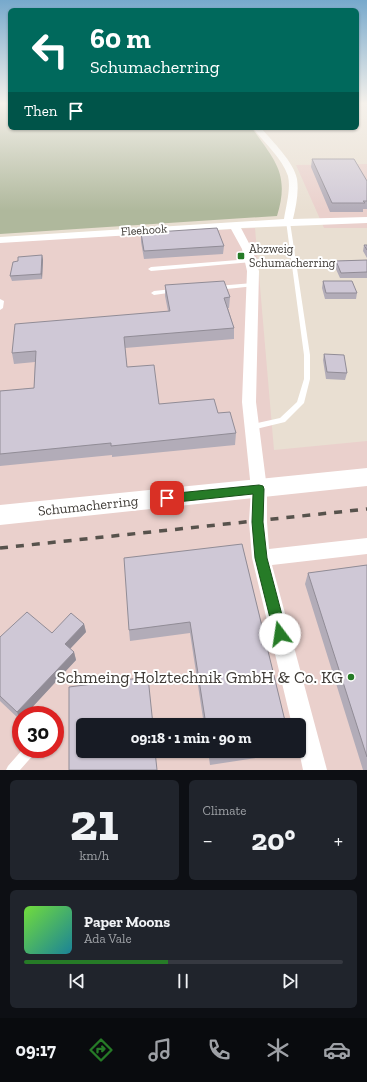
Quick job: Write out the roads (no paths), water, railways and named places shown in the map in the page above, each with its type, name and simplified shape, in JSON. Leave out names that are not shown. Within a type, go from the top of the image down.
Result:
[{"type":"main road","name":"Schumacherring","points":[[0,515],[367,477]]},
{"type":"street","points":[[266,139],[286,165],[292,176],[288,222]]},
{"type":"street","name":"Fleehook","points":[[0,240],[288,222],[367,220]]},
{"type":"street","points":[[234,225],[247,249],[253,285],[249,402],[259,489],[258,522],[261,558],[315,770]]},
{"type":"street","points":[[261,558],[367,546]]},
{"type":"lane","points":[[252,427],[282,420],[300,403],[307,379],[307,355],[288,222]]},
{"type":"lane","points":[[151,269],[250,261]]},
{"type":"lane","points":[[207,289],[253,285]]},
{"type":"lane","points":[[154,293],[176,291]]},
{"type":"lane","points":[[0,308],[1,301]]},
{"type":"lane","points":[[12,770],[23,758]]},
{"type":"railway","points":[[0,548],[367,509]]},
{"type":"place","name":"Abzweig Schumacherring","points":[[241,256]]},
{"type":"place","name":"Schmeing Holztechnik GmbH & Co. KG","points":[[351,677]]}]
